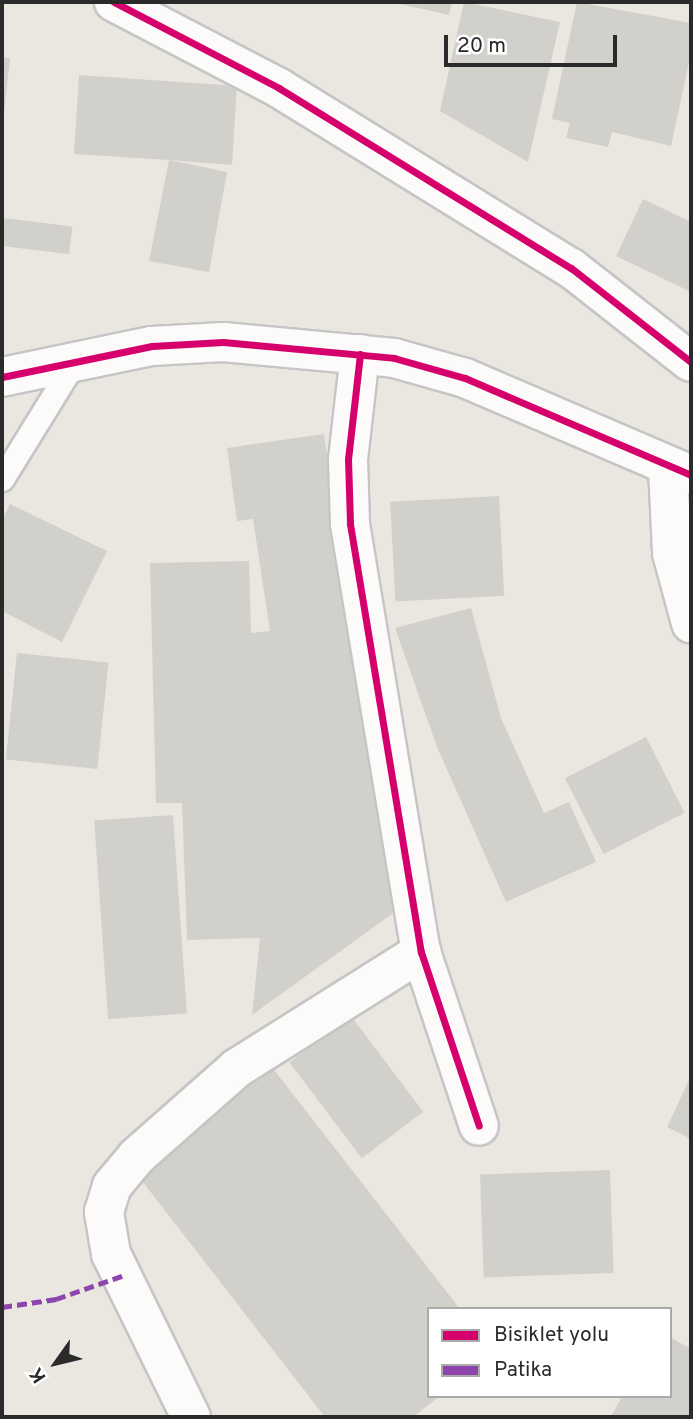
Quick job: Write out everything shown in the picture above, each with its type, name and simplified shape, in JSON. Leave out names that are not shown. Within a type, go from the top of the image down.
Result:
[{"type":"street","points":[[114,2],[279,89],[571,268],[691,362]]},
{"type":"street","points":[[2,377],[76,359],[152,346],[223,342],[360,354],[466,378],[680,471],[672,553],[691,623]]},
{"type":"street","points":[[360,354],[348,459],[350,524],[421,952],[479,1126]]},
{"type":"street","points":[[191,1417],[111,1254],[104,1212],[112,1186],[136,1157],[237,1069],[421,952]]},
{"type":"lane","points":[[2,479],[76,359]]},
{"type":"building","points":[[391,2],[452,2],[449,15]]},
{"type":"building","points":[[464,2],[560,22],[528,162],[440,111]]},
{"type":"building","points":[[577,2],[691,23],[691,53],[671,146],[612,132],[608,147],[566,138],[570,123],[552,119]]},
{"type":"building","points":[[2,57],[10,58],[4,113],[2,113]]},
{"type":"building","points":[[79,75],[237,86],[232,165],[74,154]]},
{"type":"building","points":[[169,160],[227,172],[209,272],[149,261]]},
{"type":"building","points":[[643,199],[691,222],[691,292],[616,256]]},
{"type":"building","points":[[3,218],[72,227],[69,254],[2,246]]},
{"type":"building","points":[[324,434],[350,620],[403,906],[252,1015],[260,938],[187,940],[182,803],[156,803],[150,563],[249,561],[251,633],[270,631],[253,519],[237,521],[227,448]]},
{"type":"building","points":[[499,496],[504,596],[395,602],[390,502]]},
{"type":"building","points":[[10,504],[107,551],[62,642],[2,611],[2,520]]},
{"type":"building","points":[[471,608],[501,718],[544,813],[569,802],[596,862],[506,902],[437,747],[395,628]]},
{"type":"building","points":[[17,653],[108,663],[97,769],[6,759]]},
{"type":"building","points":[[646,737],[685,813],[604,854],[565,778]]},
{"type":"building","points":[[173,815],[187,1014],[108,1019],[94,821]]},
{"type":"building","points":[[351,1016],[423,1112],[362,1158],[290,1062]]},
{"type":"building","points":[[271,1066],[458,1307],[427,1307],[427,1398],[437,1398],[413,1417],[325,1417],[135,1172]]},
{"type":"building","points":[[691,1076],[691,1139],[667,1127]]},
{"type":"building","points":[[610,1170],[614,1273],[484,1277],[480,1175]]},
{"type":"building","points":[[672,1338],[691,1349],[691,1417],[611,1417],[621,1398],[672,1398]]},
{"type":"marked path","points":[[2,1307],[56,1299],[122,1276]]},
{"type":"cycle path","points":[[114,2],[279,88],[571,268],[691,362]]},
{"type":"cycle path","points":[[2,377],[152,346],[223,342],[394,358],[465,378],[691,475]]},
{"type":"cycle path","points":[[360,354],[348,459],[350,524],[421,952],[479,1126]]}]
